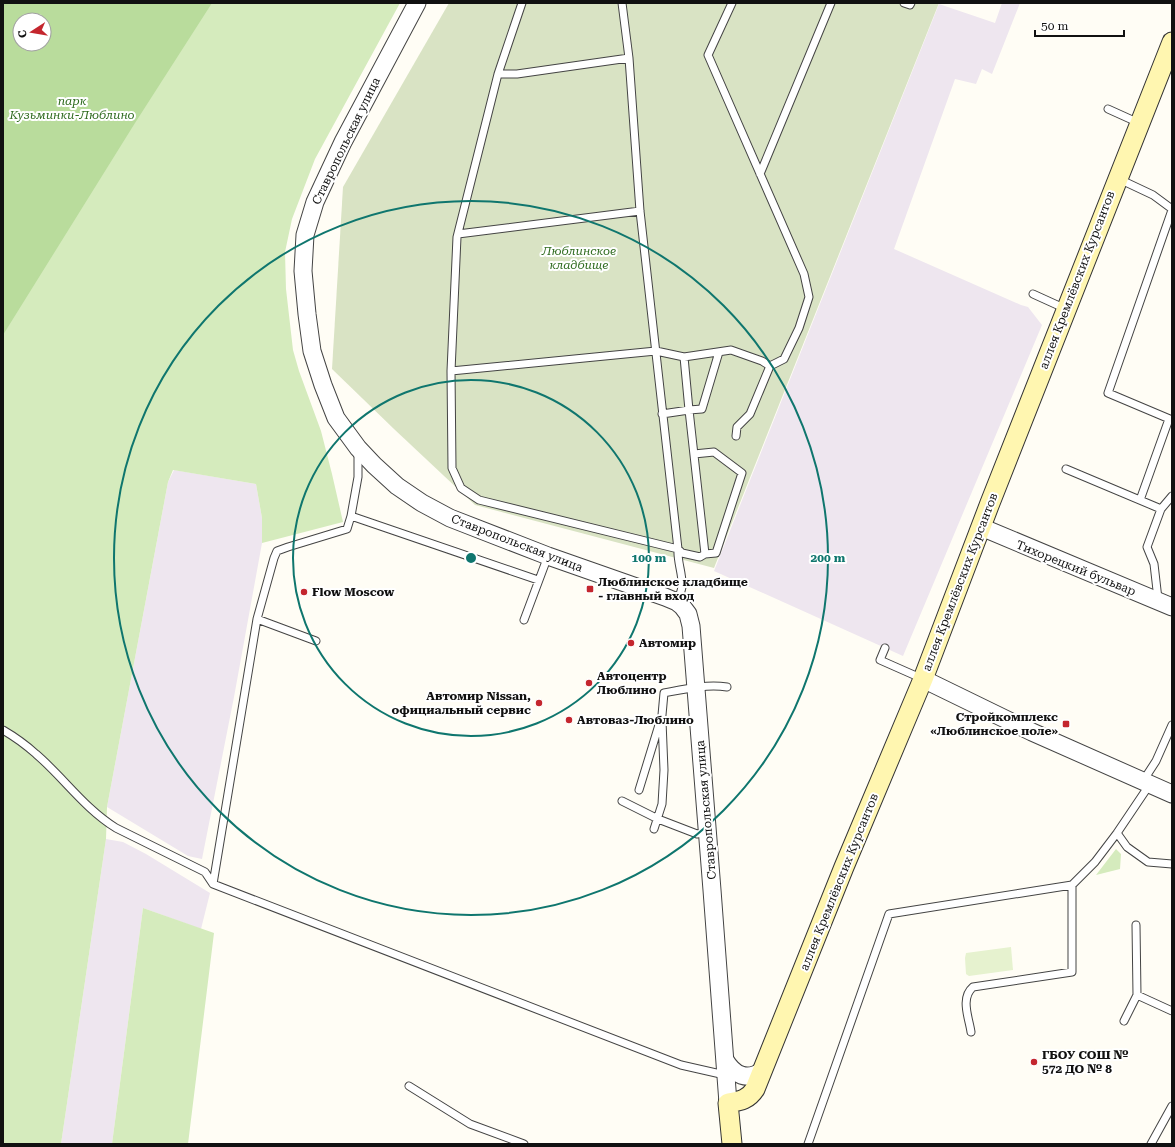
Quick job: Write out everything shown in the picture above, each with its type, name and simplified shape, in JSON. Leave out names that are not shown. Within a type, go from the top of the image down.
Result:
[{"type":"main road","name":"аллея Кремлёвских Курсантов","points":[[728,1102],[741,1101],[752,1095],[763,1070],[844,867],[923,679],[1117,178],[1172,42]]},
{"type":"main road","points":[[732,1144],[755,1089]]},
{"type":"main road","name":"Ставропольская улица","points":[[728,1102],[732,1144]]},
{"type":"street","name":"Ставропольская улица","points":[[417,3],[343,142],[315,202],[305,235],[303,271],[312,352],[336,418],[358,448],[366,471],[397,486],[422,503],[444,515],[548,556],[678,602],[688,614],[691,626],[708,832],[728,1102]]},
{"type":"street","name":"Тихорецкий бульвар","points":[[981,527],[1165,605]]},
{"type":"street","points":[[923,679],[1032,732],[1172,794]]},
{"type":"street","points":[[725,1068],[745,1076],[752,1075],[763,1070]]},
{"type":"lane","points":[[522,3],[498,74],[458,234],[451,371],[452,468],[461,488],[479,500],[678,549],[682,553],[700,557],[705,554],[716,553],[742,473],[714,452],[694,454]]},
{"type":"lane","points":[[629,3],[623,6],[629,58],[640,211],[678,549],[677,558],[682,579],[682,587],[678,602]]},
{"type":"lane","points":[[732,3],[708,55],[804,274],[809,297],[799,328],[784,359],[770,366],[750,414],[737,428],[736,436]]},
{"type":"lane","points":[[760,174],[831,3]]},
{"type":"lane","points":[[904,3],[910,5],[911,3]]},
{"type":"lane","points":[[498,74],[517,74],[629,58]]},
{"type":"lane","points":[[1108,109],[1139,123]]},
{"type":"lane","points":[[1117,178],[1153,195],[1172,209],[1108,393],[1171,419],[1140,500]]},
{"type":"lane","points":[[458,234],[640,211]]},
{"type":"lane","points":[[1032,294],[1066,309]]},
{"type":"lane","points":[[451,371],[656,351],[684,357],[731,350],[762,361],[770,366]]},
{"type":"lane","points":[[662,414],[702,409],[718,352]]},
{"type":"lane","points":[[684,357],[705,554]]},
{"type":"lane","points":[[1066,469],[1161,509]]},
{"type":"lane","points":[[213,884],[257,619],[274,558],[277,551],[288,546],[347,529],[366,471]]},
{"type":"lane","points":[[1165,605],[1154,564],[1147,547],[1161,509],[1172,496]]},
{"type":"lane","points":[[351,516],[538,580]]},
{"type":"lane","points":[[524,620],[548,556]]},
{"type":"lane","points":[[257,619],[316,641]]},
{"type":"lane","points":[[884,648],[880,660],[923,679]]},
{"type":"lane","points":[[654,829],[662,804],[664,770],[662,715],[664,693],[716,685],[727,687]]},
{"type":"lane","points":[[639,790],[662,715]]},
{"type":"lane","points":[[808,1144],[889,914],[1072,886],[1095,862],[1117,833],[1147,783],[1172,725]]},
{"type":"lane","points":[[3,730],[36,754],[87,806],[107,823],[205,872],[213,884],[673,1062],[725,1068]]},
{"type":"lane","points":[[622,801],[658,819],[697,834],[708,832]]},
{"type":"lane","points":[[1117,833],[1127,847],[1148,862],[1172,864]]},
{"type":"lane","points":[[971,1032],[965,1002],[970,990],[973,987],[1072,972],[1072,886]]},
{"type":"lane","points":[[1124,1021],[1137,995],[1136,924]]},
{"type":"lane","points":[[1137,995],[1172,1011]]},
{"type":"lane","points":[[409,1086],[470,1124],[524,1144]]},
{"type":"lane","points":[[1151,1144],[1172,1106]]},
{"type":"shaded area","points":[[1002,3],[1020,3],[992,74],[982,69],[976,84],[955,79],[894,249],[1028,307],[1042,325],[903,656],[714,571],[939,4],[995,23]]},
{"type":"shaded area","points":[[174,470],[256,484],[262,518],[262,543],[234,697],[202,859],[188,856],[107,807],[168,482]]},
{"type":"shaded area","points":[[106,839],[123,842],[146,854],[210,893],[201,929],[143,908],[112,1144],[61,1144]]},
{"type":"green space","points":[[3,3],[400,3],[315,159],[292,219],[285,252],[286,289],[293,350],[321,431],[343,522],[262,543],[262,518],[256,484],[173,470],[168,482],[107,807],[106,839],[61,1144],[3,1144]]},
{"type":"green space","name":"парк Кузьминки-Люблино","points":[[3,3],[212,3],[135,123],[3,335]]},
{"type":"green space","name":"Люблинское кладбище","points":[[449,3],[939,3],[714,568],[475,505],[332,369],[343,187]]},
{"type":"green space","points":[[1116,849],[1121,854],[1120,869],[1096,875]]},
{"type":"green space","points":[[143,908],[214,933],[188,1144],[112,1144]]},
{"type":"green space","points":[[1011,947],[1013,970],[969,976],[966,974],[966,953]]},
{"type":"place","name":"Люблинское кладбище - главный вход","points":[[590,589]]},
{"type":"place","name":"Flow Moscow","points":[[304,592]]},
{"type":"place","name":"Автомир","points":[[631,643]]},
{"type":"place","name":"Автоцентр Люблино","points":[[589,683]]},
{"type":"place","name":"Автомир Nissan, официальный сервис","points":[[539,703]]},
{"type":"place","name":"Автоваз-Люблино","points":[[569,720]]},
{"type":"place","name":"Стройкомплекс «Люблинское поле»","points":[[1066,724]]},
{"type":"place","name":"ГБОУ СОШ № 572 ДО № 8","points":[[1034,1062]]}]
